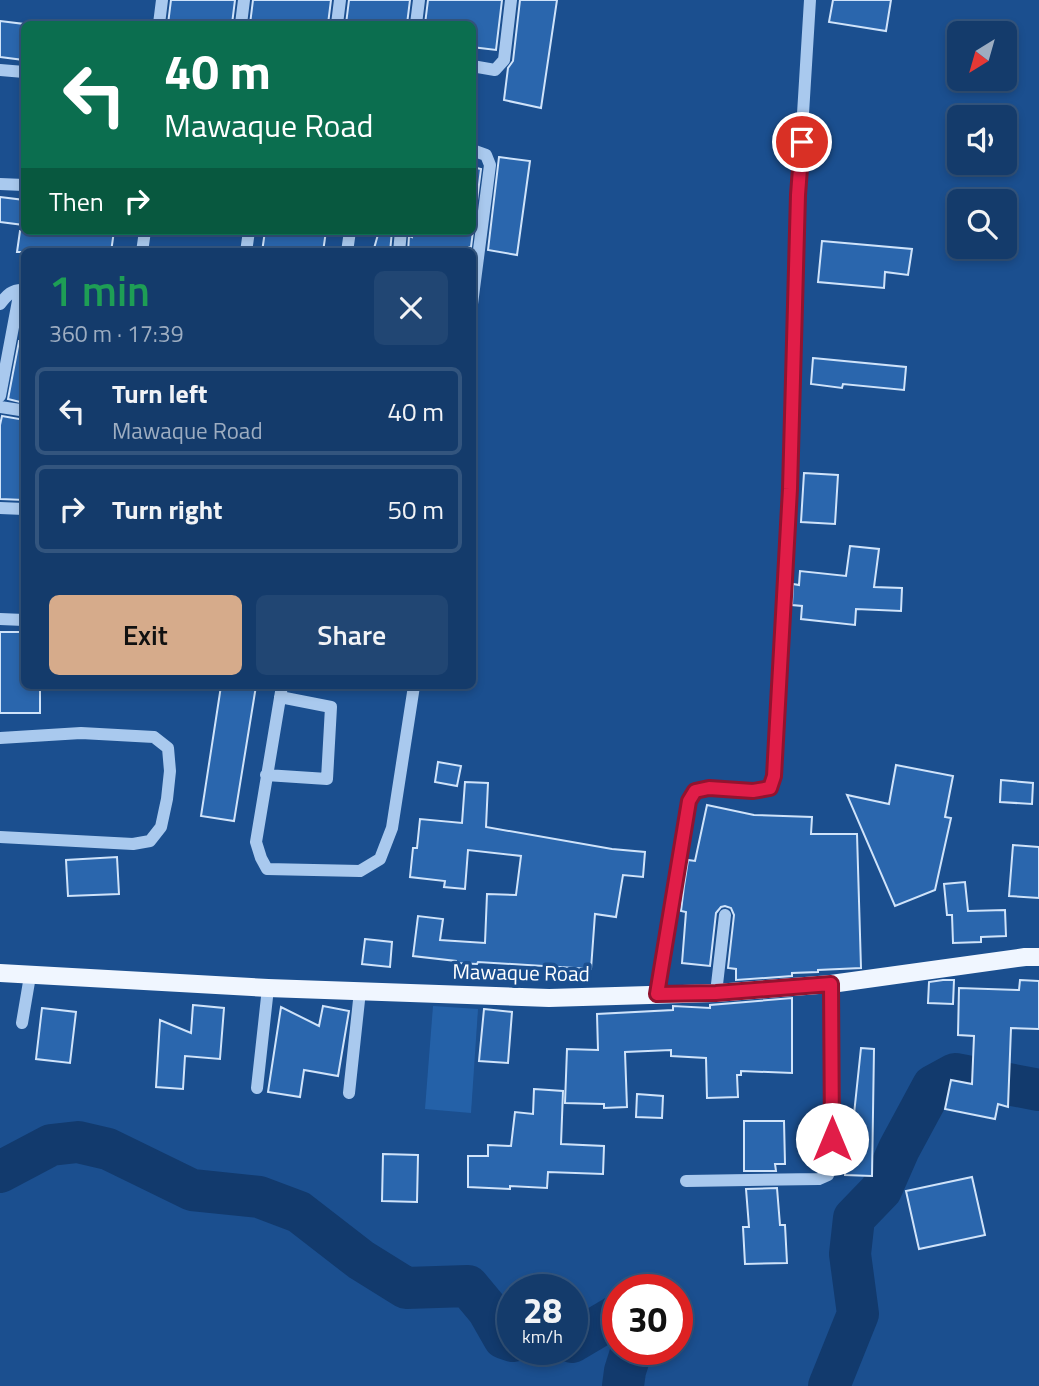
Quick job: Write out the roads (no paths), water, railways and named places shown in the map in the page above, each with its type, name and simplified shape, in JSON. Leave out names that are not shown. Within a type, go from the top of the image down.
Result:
[{"type":"main road","name":"Mawaque Road","points":[[0,973],[268,988],[550,998],[716,993],[831,984],[1039,957]]},
{"type":"street","points":[[159,21],[162,0]]},
{"type":"street","points":[[241,21],[244,0]]},
{"type":"street","points":[[337,21],[340,0]]},
{"type":"street","points":[[416,21],[419,0]]},
{"type":"street","points":[[476,67],[495,71],[505,60],[511,0]]},
{"type":"street","points":[[657,994],[689,801],[695,791],[709,788],[753,791],[770,788],[774,776],[790,489],[798,195],[810,0]]},
{"type":"street","points":[[0,70],[21,72]]},
{"type":"street","points":[[476,151],[486,155],[490,165],[476,273]]},
{"type":"street","points":[[0,184],[21,185]]},
{"type":"street","points":[[0,304],[15,290],[21,290]]},
{"type":"street","points":[[0,396],[21,295]]},
{"type":"street","points":[[0,407],[20,410]]},
{"type":"street","points":[[0,508],[21,509]]},
{"type":"street","points":[[0,619],[21,620]]},
{"type":"street","points":[[266,775],[327,779],[331,708],[281,691],[266,775],[256,842],[267,869],[360,871],[380,859],[392,828],[414,689]]},
{"type":"street","points":[[0,738],[81,733],[154,737],[168,747],[170,771],[161,827],[150,841],[133,844],[0,837]]},
{"type":"street","points":[[716,993],[725,915]]},
{"type":"street","points":[[22,1023],[30,975]]},
{"type":"street","points":[[686,1181],[819,1179],[828,1175],[832,1165],[831,984]]},
{"type":"street","points":[[257,1088],[268,988]]},
{"type":"street","points":[[349,1093],[360,991]]},
{"type":"waterway","points":[[829,1386],[858,1314],[850,1254],[854,1218],[881,1190],[899,1149],[933,1086],[955,1074],[1039,1090]]},
{"type":"waterway","points":[[0,1172],[51,1145],[78,1142],[108,1149],[192,1190],[259,1197],[299,1212],[361,1260],[406,1288],[468,1286],[497,1326]]},
{"type":"waterway","points":[[588,1333],[602,1324]]},
{"type":"waterway","points":[[623,1386],[627,1365]]}]
